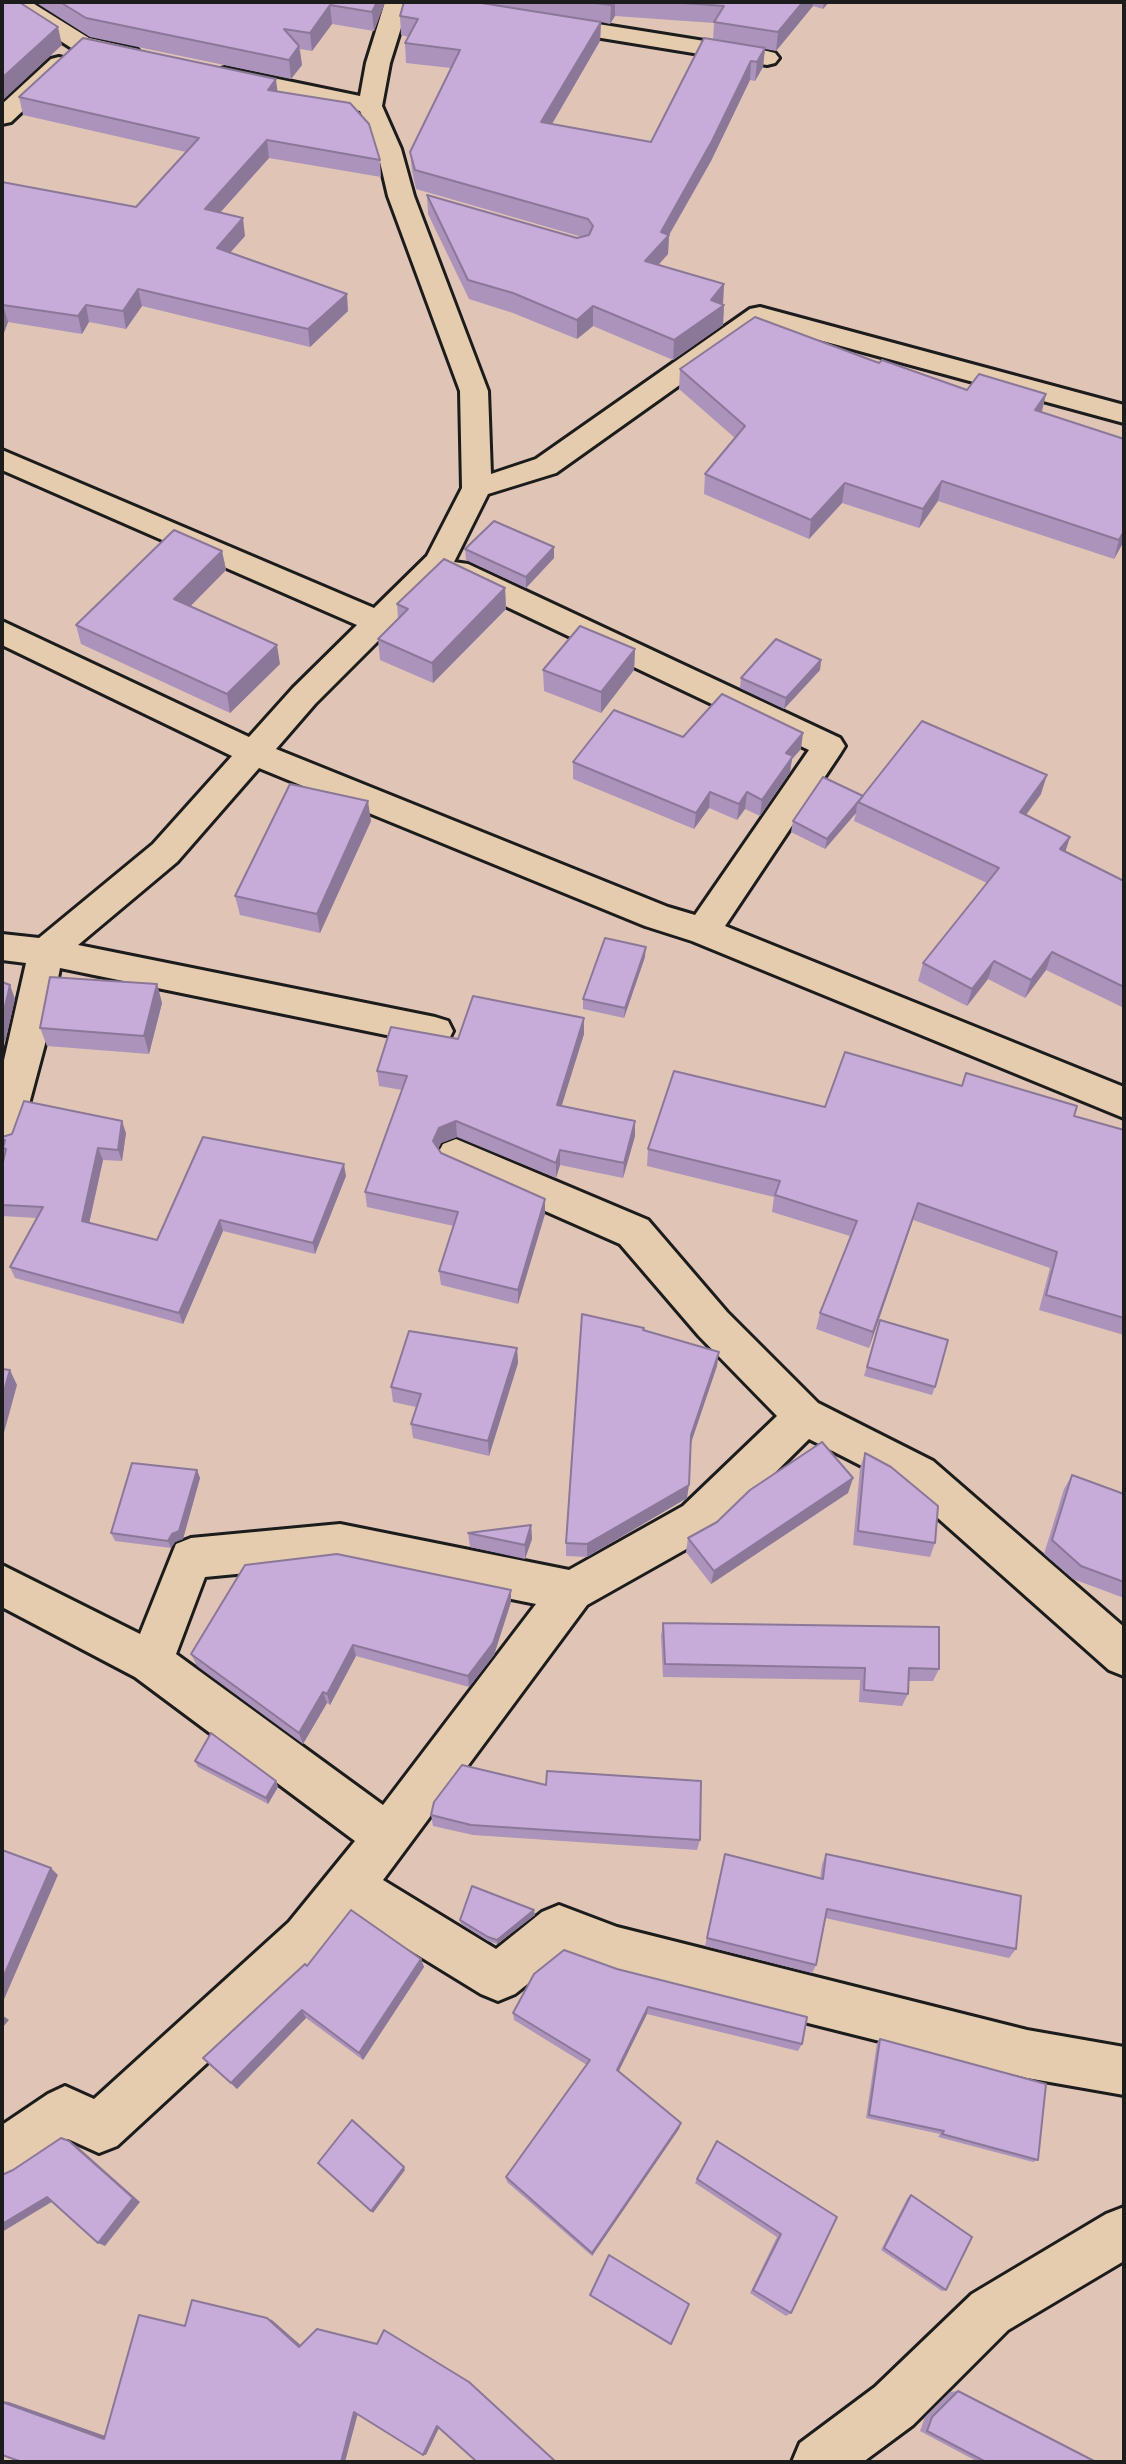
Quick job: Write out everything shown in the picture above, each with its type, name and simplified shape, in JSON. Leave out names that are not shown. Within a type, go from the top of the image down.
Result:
[{"type":"street","points":[[16,2],[81,44],[147,58]]},
{"type":"street","points":[[2,1134],[27,1044],[46,952],[165,853],[304,696],[439,562],[477,488],[474,391],[414,199],[370,106],[378,63],[397,2]]},
{"type":"street","points":[[526,19],[767,58]]},
{"type":"street","points":[[2,117],[81,44]]},
{"type":"street","points":[[199,69],[370,106]]},
{"type":"street","points":[[477,488],[546,466],[760,315],[1124,414]]},
{"type":"street","points":[[2,459],[379,622]]},
{"type":"street","points":[[439,562],[829,746],[703,931]]},
{"type":"street","points":[[2,632],[254,753],[657,917],[703,931],[1124,1103]]},
{"type":"street","points":[[2,947],[46,952],[435,1031]]},
{"type":"street","points":[[456,1155],[634,1232],[713,1324],[804,1416],[918,1474],[1124,1655]]},
{"type":"street","points":[[2,2154],[65,2111],[99,2128],[306,1939],[388,1837],[572,1591],[698,1520],[804,1416]]},
{"type":"street","points":[[151,1662],[191,1558],[340,1544],[572,1591]]},
{"type":"street","points":[[2,1585],[151,1662],[388,1837]]},
{"type":"street","points":[[348,1886],[498,1977],[559,1929],[630,1955],[1027,2054],[1124,2071]]},
{"type":"street","points":[[819,2462],[894,2406],[990,2312],[1124,2232]]},
{"type":"building","points":[[2,2],[19,2],[58,27],[2,78]]},
{"type":"building","points":[[60,2],[377,2],[372,12],[330,5],[310,33],[284,29],[299,46],[289,60],[86,18]]},
{"type":"building","points":[[404,2],[475,2],[601,22],[541,122],[651,142],[704,38],[765,48],[757,62],[751,61],[712,141],[661,232],[669,235],[645,261],[724,284],[711,300],[724,305],[674,340],[593,306],[577,320],[513,293],[468,280],[427,195],[577,238],[589,235],[593,226],[588,219],[415,170],[410,152],[460,50],[405,43],[418,19],[400,16]]},
{"type":"building","points":[[588,2],[613,2],[611,5]]},
{"type":"building","points":[[670,2],[803,2],[778,32],[714,22],[724,6]]},
{"type":"building","points":[[83,38],[276,79],[268,90],[350,103],[369,124],[380,160],[267,140],[205,209],[243,218],[217,248],[347,294],[308,329],[138,289],[123,311],[86,305],[78,316],[3,305],[2,308],[2,182],[136,207],[199,138],[19,97]]},
{"type":"building","points":[[755,317],[879,363],[882,360],[967,390],[979,374],[1046,394],[1035,410],[1124,439],[1124,531],[1119,540],[942,481],[923,509],[845,483],[811,520],[705,474],[745,426],[680,369]]},
{"type":"building","points":[[494,521],[554,547],[526,577],[465,549]]},
{"type":"building","points":[[174,530],[222,551],[174,599],[277,645],[227,694],[76,625]]},
{"type":"building","points":[[444,559],[505,588],[432,663],[378,639],[408,609],[397,604]]},
{"type":"building","points":[[580,626],[635,649],[601,692],[543,670]]},
{"type":"building","points":[[776,639],[821,660],[786,698],[741,678]]},
{"type":"building","points":[[722,694],[803,733],[786,753],[793,756],[762,800],[747,792],[739,804],[710,792],[696,813],[573,762],[614,710],[683,737]]},
{"type":"building","points":[[922,721],[1047,775],[1020,812],[1070,837],[1060,849],[1124,881],[1124,987],[1052,952],[1031,980],[994,961],[972,989],[923,963],[999,868],[858,802]]},
{"type":"building","points":[[823,777],[863,796],[827,839],[793,821]]},
{"type":"building","points":[[290,784],[368,801],[317,914],[235,896]]},
{"type":"building","points":[[605,938],[646,947],[625,1008],[583,999]]},
{"type":"building","points":[[50,977],[157,984],[144,1036],[40,1028]]},
{"type":"building","points":[[2,982],[10,985],[2,1019]]},
{"type":"building","points":[[473,996],[584,1018],[557,1105],[635,1121],[624,1163],[560,1150],[556,1163],[456,1121],[439,1128],[433,1141],[441,1153],[545,1199],[518,1290],[439,1271],[458,1212],[365,1192],[407,1076],[377,1071],[391,1027],[458,1039]]},
{"type":"building","points":[[845,1052],[962,1086],[966,1073],[1077,1106],[1074,1116],[1124,1130],[1124,1318],[1046,1295],[1057,1252],[918,1203],[873,1332],[820,1313],[857,1221],[775,1195],[780,1181],[648,1149],[674,1071],[825,1107]]},
{"type":"building","points":[[24,1101],[122,1121],[118,1150],[98,1148],[82,1221],[157,1240],[203,1137],[344,1164],[313,1243],[220,1220],[179,1313],[10,1267],[43,1207],[2,1205],[2,1166],[6,1149],[3,1148],[5,1140],[2,1140],[2,1137],[12,1134]]},
{"type":"building","points":[[582,1314],[644,1328],[643,1330],[719,1352],[691,1435],[689,1485],[587,1544],[566,1543]]},
{"type":"building","points":[[880,1320],[948,1340],[935,1387],[867,1367]]},
{"type":"building","points":[[409,1331],[517,1348],[488,1441],[411,1424],[421,1394],[391,1387]]},
{"type":"building","points":[[2,1369],[10,1370],[2,1398]]},
{"type":"building","points":[[822,1442],[853,1478],[714,1571],[688,1538],[717,1522],[750,1490]]},
{"type":"building","points":[[865,1453],[891,1467],[938,1506],[935,1543],[858,1531]]},
{"type":"building","points":[[132,1463],[197,1470],[179,1531],[172,1534],[168,1541],[111,1533]]},
{"type":"building","points":[[1072,1475],[1124,1494],[1124,1582],[1081,1566],[1052,1540]]},
{"type":"building","points":[[531,1525],[525,1545],[468,1533]]},
{"type":"building","points":[[337,1554],[511,1590],[493,1643],[468,1676],[353,1645],[327,1694],[323,1692],[299,1733],[191,1654],[245,1565]]},
{"type":"building","points":[[663,1623],[939,1627],[939,1669],[909,1668],[908,1694],[864,1690],[865,1668],[665,1664]]},
{"type":"building","points":[[211,1733],[276,1781],[266,1798],[195,1761]]},
{"type":"building","points":[[462,1765],[546,1785],[547,1771],[701,1781],[700,1840],[471,1825],[431,1815],[434,1802]]},
{"type":"building","points":[[2,1850],[51,1868],[2,1980]]},
{"type":"building","points":[[725,1854],[823,1879],[826,1854],[1021,1896],[1016,1949],[827,1909],[816,1965],[707,1938]]},
{"type":"building","points":[[472,1886],[534,1910],[497,1940],[488,1937],[460,1920]]},
{"type":"building","points":[[351,1910],[421,1959],[359,2053],[302,2010],[231,2083],[203,2058],[305,1964],[307,1966]]},
{"type":"building","points":[[564,1950],[617,1969],[807,2017],[802,2044],[648,2007],[617,2070],[681,2123],[592,2253],[506,2177],[590,2060],[513,2013],[534,1974]]},
{"type":"building","points":[[880,2039],[1046,2084],[1038,2160],[942,2134],[944,2131],[869,2115]]},
{"type":"building","points":[[352,2120],[404,2167],[371,2211],[318,2163]]},
{"type":"building","points":[[61,2138],[69,2141],[133,2198],[98,2243],[47,2197],[2,2224],[2,2175]]},
{"type":"building","points":[[717,2141],[837,2217],[791,2313],[753,2290],[781,2234],[697,2179]]},
{"type":"building","points":[[911,2195],[972,2237],[946,2290],[884,2248]]},
{"type":"building","points":[[609,2255],[689,2304],[671,2344],[590,2295]]},
{"type":"building","points":[[192,2300],[267,2318],[299,2347],[317,2329],[377,2344],[384,2330],[469,2382],[556,2462],[477,2462],[437,2426],[423,2455],[354,2412],[341,2462],[22,2462],[2,2455],[2,2402],[104,2439],[139,2315],[185,2326]]},
{"type":"building","points":[[958,2391],[1096,2462],[986,2462],[927,2431],[932,2417]]}]
